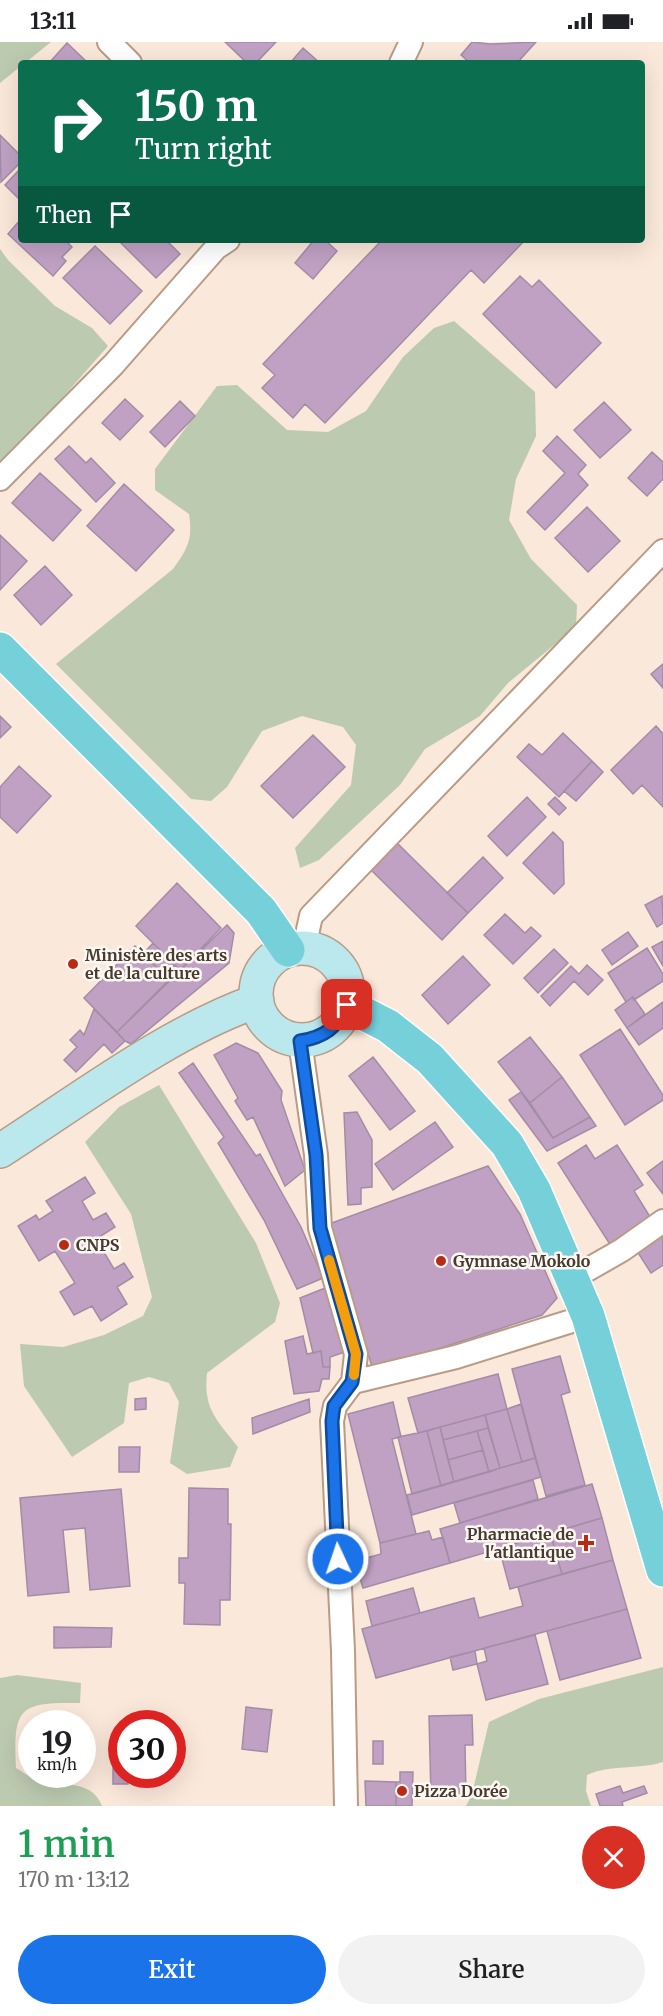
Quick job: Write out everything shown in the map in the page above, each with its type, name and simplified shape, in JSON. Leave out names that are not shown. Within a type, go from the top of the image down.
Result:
[{"type":"main road","points":[[0,649],[296,949]]},
{"type":"main road","points":[[347,1005],[388,1026],[430,1059],[507,1144],[534,1190],[588,1316],[662,1560]]},
{"type":"street","points":[[109,42],[127,60]]},
{"type":"street","points":[[402,60],[411,42]]},
{"type":"street","points":[[0,479],[113,365],[216,249],[224,243]]},
{"type":"street","points":[[296,949],[311,916],[663,551]]},
{"type":"street","points":[[296,949],[320,952],[338,967],[348,988],[347,1005],[341,1020],[330,1031],[316,1039],[300,1041],[288,1038],[267,1024],[257,1001],[258,985],[264,969],[274,958],[296,949]]},
{"type":"street","points":[[0,1151],[129,1067],[225,1012],[257,1001]]},
{"type":"street","points":[[300,1041],[316,1155],[320,1228],[356,1354],[352,1382],[334,1406],[332,1421],[343,1651],[346,1806]]},
{"type":"street","points":[[573,1278],[622,1250],[663,1221]]},
{"type":"street","points":[[352,1382],[456,1357],[588,1316]]},
{"type":"green space","points":[[0,42],[51,42],[29,60],[18,60],[18,68],[0,83]]},
{"type":"green space","points":[[0,249],[8,260],[55,306],[92,328],[108,346],[0,469]]},
{"type":"green space","points":[[454,321],[535,392],[536,436],[516,479],[509,520],[531,559],[577,605],[576,627],[508,683],[480,716],[425,749],[400,785],[319,860],[300,868],[295,848],[351,785],[356,745],[343,727],[302,716],[262,731],[227,787],[211,801],[191,799],[56,664],[173,569],[182,555],[190,537],[189,514],[155,490],[155,469],[217,386],[237,385],[287,430],[328,432],[366,411],[403,357],[434,328]]},
{"type":"green space","points":[[159,1085],[256,1243],[280,1303],[275,1322],[207,1373],[207,1396],[213,1413],[238,1447],[230,1467],[187,1474],[170,1463],[179,1402],[169,1383],[149,1377],[129,1383],[124,1423],[72,1457],[24,1386],[20,1344],[63,1347],[104,1335],[143,1316],[152,1297],[131,1214],[85,1142],[119,1107]]},
{"type":"green space","points":[[663,1667],[663,1762],[605,1769],[587,1775],[586,1791],[591,1806],[466,1806],[472,1794],[489,1722],[539,1699]]},
{"type":"green space","points":[[17,1675],[81,1683],[80,1703],[44,1704],[27,1710],[18,1710],[15,1748],[18,1788],[83,1788],[97,1797],[102,1806],[0,1806],[0,1678]]},
{"type":"building","points":[[225,42],[276,42],[259,60],[244,60]]},
{"type":"building","points":[[472,42],[490,44],[536,42],[520,60],[467,60],[461,55]]},
{"type":"building","points":[[67,43],[85,60],[52,60]]},
{"type":"building","points":[[303,48],[317,60],[293,60]]},
{"type":"building","points":[[0,135],[18,153],[18,165],[1,182]]},
{"type":"building","points":[[18,171],[18,198],[5,185]]},
{"type":"building","points":[[18,222],[18,243],[68,243],[72,247],[62,257],[66,261],[53,276],[8,234]]},
{"type":"building","points":[[121,243],[169,243],[180,254],[156,278]]},
{"type":"building","points":[[312,243],[328,243],[337,251],[313,279],[295,263]]},
{"type":"building","points":[[379,243],[522,243],[484,283],[471,270],[325,423],[305,404],[293,418],[262,388],[275,375],[263,364]]},
{"type":"building","points":[[95,246],[142,291],[110,324],[63,278]]},
{"type":"building","points":[[520,276],[532,287],[539,280],[601,343],[556,388],[483,314]]},
{"type":"building","points":[[125,399],[143,416],[120,440],[102,423]]},
{"type":"building","points":[[180,401],[195,416],[165,447],[150,432]]},
{"type":"building","points":[[604,402],[631,430],[600,458],[574,430]]},
{"type":"building","points":[[557,436],[586,465],[578,474],[588,485],[545,530],[527,512],[565,473],[543,451]]},
{"type":"building","points":[[69,446],[86,463],[91,458],[115,483],[96,502],[55,459]]},
{"type":"building","points":[[652,452],[663,462],[663,479],[647,496],[628,478]]},
{"type":"building","points":[[40,473],[81,510],[53,541],[12,503]]},
{"type":"building","points":[[124,484],[174,530],[136,571],[87,526]]},
{"type":"building","points":[[587,507],[620,541],[588,572],[555,538]]},
{"type":"building","points":[[0,535],[27,561],[0,590]]},
{"type":"building","points":[[45,566],[72,595],[41,625],[14,595]]},
{"type":"building","points":[[663,664],[663,688],[651,674]]},
{"type":"building","points":[[0,716],[11,727],[0,738]]},
{"type":"building","points":[[656,726],[663,734],[663,807],[642,785],[633,794],[611,770]]},
{"type":"building","points":[[563,733],[592,761],[559,797],[517,757],[529,744],[542,755]]},
{"type":"building","points":[[313,735],[345,767],[293,818],[261,786]]},
{"type":"building","points":[[592,761],[603,772],[576,801],[564,791]]},
{"type":"building","points":[[19,766],[51,796],[17,833],[0,817],[0,787]]},
{"type":"building","points":[[527,797],[546,817],[507,856],[488,836]]},
{"type":"building","points":[[555,797],[566,808],[559,815],[548,804]]},
{"type":"building","points":[[553,832],[563,842],[564,884],[554,894],[523,863]]},
{"type":"building","points":[[395,841],[468,913],[442,940],[369,868]]},
{"type":"building","points":[[483,857],[503,878],[468,913],[447,893]]},
{"type":"building","points":[[177,883],[221,928],[180,970],[136,926]]},
{"type":"building","points":[[662,896],[663,923],[657,927],[645,905]]},
{"type":"building","points":[[505,914],[525,933],[531,927],[541,936],[513,964],[484,935]]},
{"type":"building","points":[[227,925],[234,933],[229,963],[131,1044],[125,1041],[117,1032]]},
{"type":"building","points":[[628,932],[638,946],[612,965],[602,950]]},
{"type":"building","points":[[663,941],[663,966],[652,947]]},
{"type":"building","points":[[153,943],[175,965],[165,976],[143,954]]},
{"type":"building","points":[[135,946],[169,980],[117,1032],[84,998]]},
{"type":"building","points":[[647,948],[663,974],[663,981],[634,1000],[633,997],[626,1002],[608,973]]},
{"type":"building","points":[[554,949],[568,963],[538,993],[524,978]]},
{"type":"building","points":[[463,956],[490,985],[448,1024],[422,995]]},
{"type":"building","points":[[587,965],[603,980],[588,995],[574,981],[550,1006],[541,996],[571,966],[579,974]]},
{"type":"building","points":[[633,997],[645,1014],[627,1028],[615,1010]]},
{"type":"building","points":[[663,1002],[663,1028],[639,1045],[627,1028]]},
{"type":"building","points":[[94,1009],[125,1041],[112,1053],[104,1044],[76,1072],[64,1060],[77,1047],[70,1040],[80,1030],[84,1035]]},
{"type":"building","points":[[620,1029],[663,1095],[663,1100],[625,1125],[580,1055]]},
{"type":"building","points":[[530,1037],[562,1077],[530,1103],[498,1062]]},
{"type":"building","points":[[236,1043],[258,1053],[282,1091],[281,1100],[305,1170],[285,1186],[253,1117],[247,1120],[235,1101],[238,1098],[214,1055]]},
{"type":"building","points":[[373,1057],[415,1111],[390,1130],[349,1076]]},
{"type":"building","points":[[193,1063],[256,1156],[260,1154],[301,1227],[323,1278],[297,1289],[264,1220],[218,1143],[224,1137],[179,1073]]},
{"type":"building","points":[[562,1077],[590,1117],[553,1138],[530,1103]]},
{"type":"building","points":[[521,1092],[553,1138],[590,1117],[596,1126],[547,1151],[509,1100]]},
{"type":"building","points":[[357,1112],[372,1140],[372,1187],[361,1188],[361,1204],[348,1205],[344,1113]]},
{"type":"building","points":[[435,1122],[453,1147],[393,1190],[375,1164]]},
{"type":"building","points":[[586,1145],[595,1159],[617,1145],[643,1185],[634,1191],[652,1220],[611,1246],[558,1163]]},
{"type":"building","points":[[663,1161],[663,1194],[647,1173]]},
{"type":"building","name":"Gymnase Mokolo","points":[[488,1166],[520,1214],[557,1298],[542,1315],[373,1370],[329,1224]]},
{"type":"building","name":"CNPS","points":[[85,1177],[95,1193],[82,1201],[93,1220],[106,1213],[115,1227],[96,1239],[114,1269],[124,1263],[133,1277],[117,1287],[127,1304],[101,1321],[92,1306],[74,1315],[60,1292],[75,1283],[55,1251],[39,1261],[18,1226],[36,1215],[39,1220],[53,1211],[46,1201]]},
{"type":"building","points":[[663,1229],[663,1265],[651,1273],[635,1248]]},
{"type":"building","points":[[325,1288],[345,1352],[330,1357],[330,1367],[323,1367],[321,1351],[313,1353],[300,1298]]},
{"type":"building","points":[[303,1336],[307,1354],[321,1351],[323,1367],[330,1367],[329,1379],[322,1379],[319,1391],[294,1394],[285,1341]]},
{"type":"building","points":[[560,1356],[570,1392],[561,1395],[585,1485],[546,1496],[512,1369]]},
{"type":"building","points":[[498,1374],[507,1409],[418,1433],[408,1398]]},
{"type":"building","points":[[146,1398],[146,1409],[135,1410],[135,1399]]},
{"type":"building","points":[[309,1399],[310,1412],[253,1434],[252,1418]]},
{"type":"building","points":[[393,1402],[401,1437],[392,1439],[416,1534],[380,1543],[348,1414]]},
{"type":"building","points":[[521,1404],[535,1458],[522,1462],[507,1409]]},
{"type":"building","points":[[507,1409],[522,1462],[500,1468],[485,1415]]},
{"type":"building","points":[[485,1415],[488,1428],[443,1440],[440,1427]]},
{"type":"building","points":[[440,1427],[454,1482],[441,1486],[427,1431]]},
{"type":"building","points":[[488,1428],[500,1468],[489,1472],[477,1431]]},
{"type":"building","points":[[427,1431],[441,1486],[412,1494],[398,1437]]},
{"type":"building","points":[[477,1431],[483,1450],[448,1460],[443,1440]]},
{"type":"building","points":[[119,1447],[140,1447],[139,1472],[119,1472]]},
{"type":"building","points":[[483,1450],[489,1472],[454,1482],[448,1460]]},
{"type":"building","points":[[535,1458],[541,1477],[412,1515],[407,1495]]},
{"type":"building","points":[[533,1480],[538,1499],[460,1523],[454,1503]]},
{"type":"building","points":[[592,1484],[602,1518],[450,1563],[440,1529]]},
{"type":"building","points":[[189,1488],[228,1489],[228,1524],[231,1524],[230,1600],[220,1600],[220,1625],[184,1624],[185,1583],[179,1583],[179,1558],[188,1558]]},
{"type":"building","points":[[121,1489],[130,1586],[90,1590],[85,1528],[63,1530],[69,1592],[28,1596],[20,1498]]},
{"type":"building","points":[[602,1518],[613,1560],[562,1574],[550,1533]]},
{"type":"building","points":[[429,1531],[432,1540],[443,1537],[450,1563],[363,1588],[355,1561],[381,1554],[380,1543]]},
{"type":"building","points":[[550,1533],[562,1574],[510,1589],[499,1548]]},
{"type":"building","points":[[613,1560],[627,1609],[376,1678],[362,1629],[474,1598],[479,1618],[523,1606],[518,1587]]},
{"type":"building","points":[[413,1588],[420,1613],[372,1626],[366,1601]]},
{"type":"building","points":[[627,1609],[641,1658],[560,1680],[547,1631]]},
{"type":"building","points":[[54,1627],[112,1628],[111,1647],[54,1648]]},
{"type":"building","points":[[535,1635],[548,1684],[486,1700],[477,1664],[487,1661],[484,1648]]},
{"type":"building","points":[[475,1651],[477,1664],[453,1670],[450,1657]]},
{"type":"building","points":[[246,1707],[272,1710],[267,1752],[242,1749]]},
{"type":"building","points":[[472,1715],[473,1745],[465,1745],[466,1796],[431,1797],[429,1716]]},
{"type":"building","points":[[373,1741],[383,1741],[383,1764],[373,1764]]},
{"type":"building","points":[[400,1772],[413,1772],[412,1806],[396,1806],[396,1782],[400,1782]]},
{"type":"building","points":[[365,1781],[396,1782],[396,1806],[366,1806]]},
{"type":"building","points":[[620,1786],[623,1793],[644,1786],[647,1793],[622,1802],[623,1806],[600,1806],[596,1794]]},
{"type":"slow traffic","points":[[329,1260],[356,1354],[354,1375]]},
{"type":"place","name":"Ministère des arts et de la culture","points":[[73,964]]},
{"type":"place","name":"CNPS","points":[[64,1245]]},
{"type":"place","name":"Gymnase Mokolo","points":[[441,1261]]},
{"type":"place","name":"Pharmacie de l'atlantique","points":[[586,1543]]},
{"type":"place","name":"Pizza Dorée","points":[[402,1791]]},
{"type":"route","points":[[338,1559],[332,1421],[334,1406],[352,1382],[356,1369],[356,1354],[320,1228],[316,1155],[300,1041],[316,1039],[330,1031],[341,1020],[347,1005]]}]
